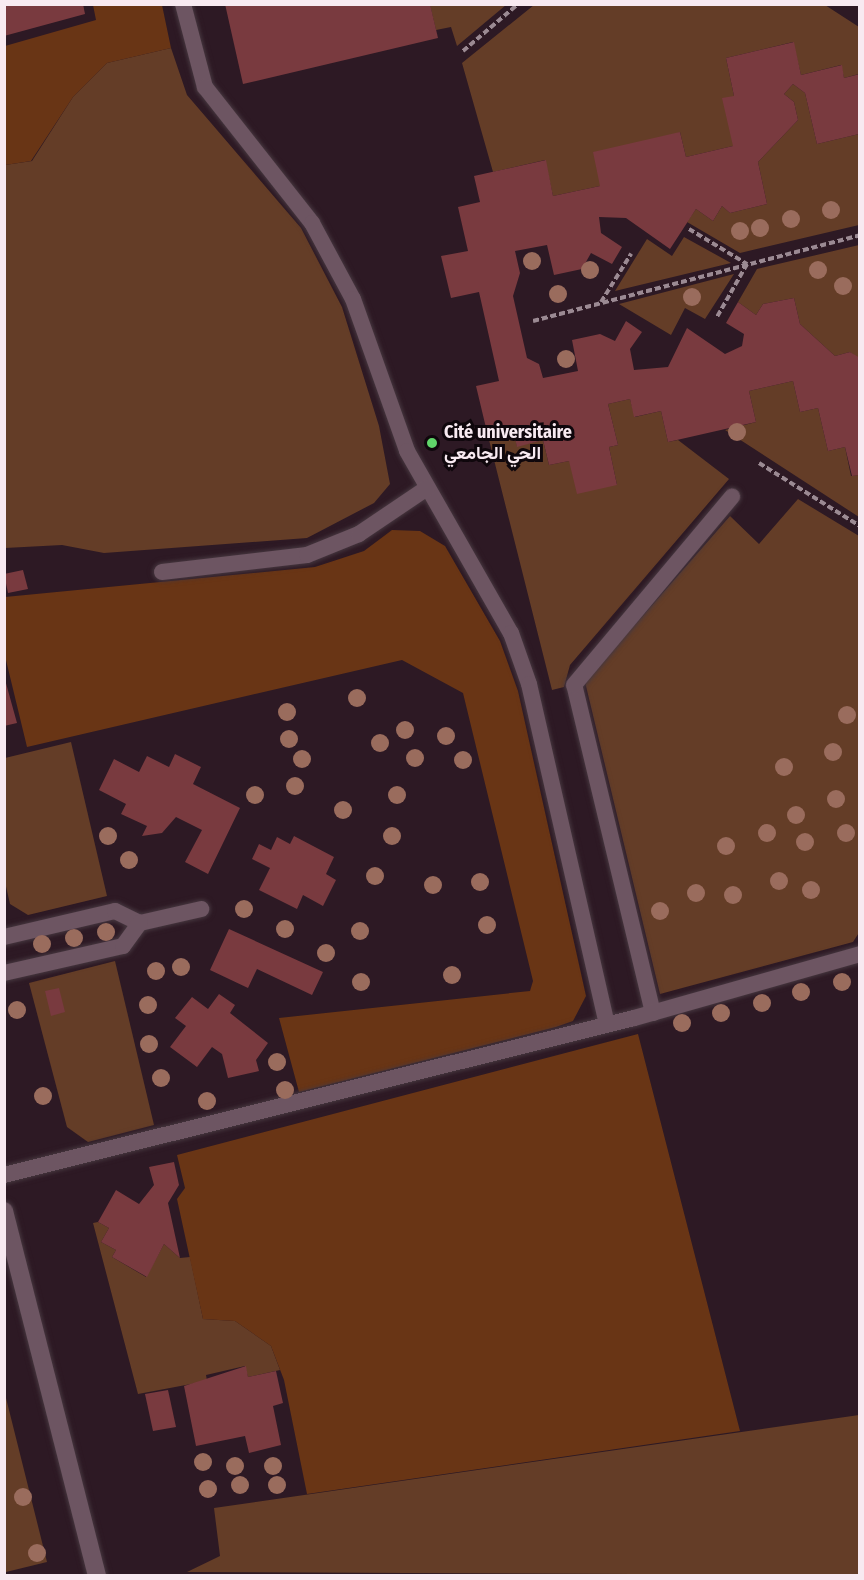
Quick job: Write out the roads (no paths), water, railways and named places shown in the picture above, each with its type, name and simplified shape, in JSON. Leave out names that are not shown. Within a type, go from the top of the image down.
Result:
[{"type":"street","points":[[4,1212],[97,1575]]},
{"type":"lane","points":[[183,4],[205,87],[312,223],[353,299],[374,368],[428,488],[511,633],[530,684],[607,1024]]},
{"type":"lane","points":[[162,572],[307,555],[359,534],[428,488]]},
{"type":"lane","points":[[653,1013],[574,685],[732,497]]},
{"type":"lane","points":[[4,937],[115,911],[140,923],[201,909]]},
{"type":"lane","points":[[4,973],[123,946],[140,923]]},
{"type":"lane","points":[[4,1175],[653,1013],[860,954]]},
{"type":"place","name":"Cité universitaire الحي الجامعي","points":[[432,443]]}]
